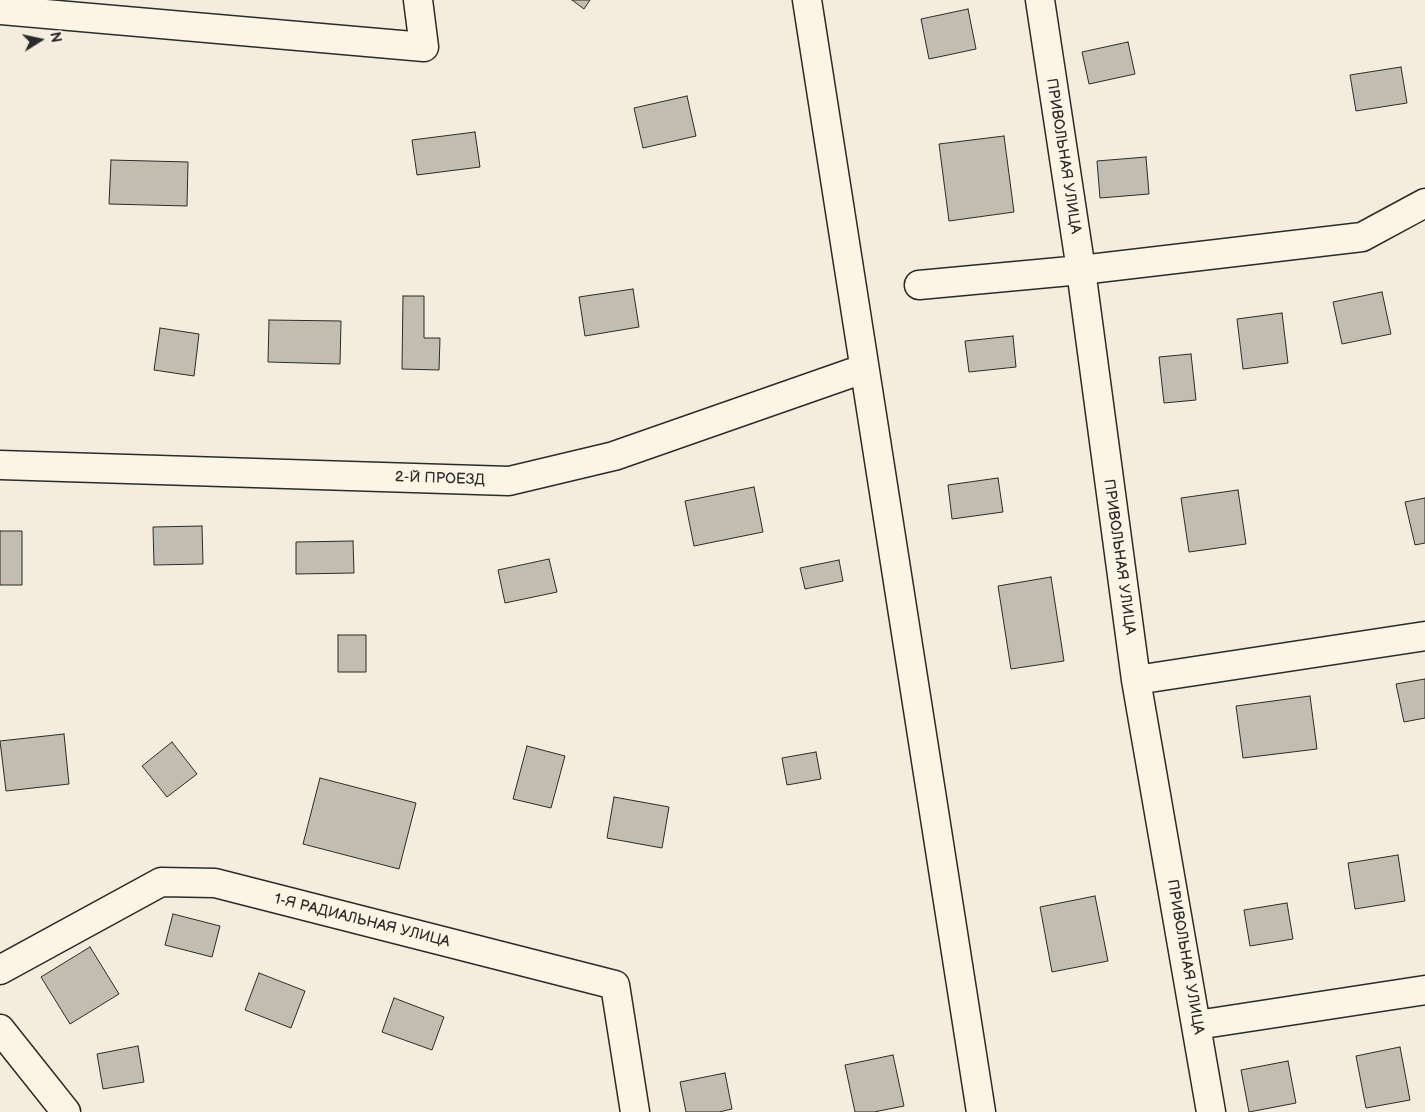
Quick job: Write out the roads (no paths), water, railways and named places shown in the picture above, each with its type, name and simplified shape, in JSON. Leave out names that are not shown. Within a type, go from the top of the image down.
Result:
[{"type":"street","points":[[0,10],[424,48],[418,0]]},
{"type":"street","points":[[807,0],[863,369],[981,1112]]},
{"type":"street","name":"ПРИВОЛЬНАЯ УЛИЦА","points":[[1040,0],[1081,270],[1136,680],[1212,1112]]},
{"type":"street","points":[[919,285],[1081,270],[1362,237],[1425,203]]},
{"type":"street","name":"2-Й ПРОЕЗД","points":[[0,465],[509,481],[614,456],[863,369]]},
{"type":"street","points":[[1136,680],[1425,636]]},
{"type":"street","name":"1-Я РАДИАЛЬНАЯ УЛИЦА","points":[[0,970],[161,882],[215,883],[615,985],[635,1112]]},
{"type":"street","points":[[1197,1025],[1425,990]]},
{"type":"street","points":[[0,1029],[66,1112]]}]
